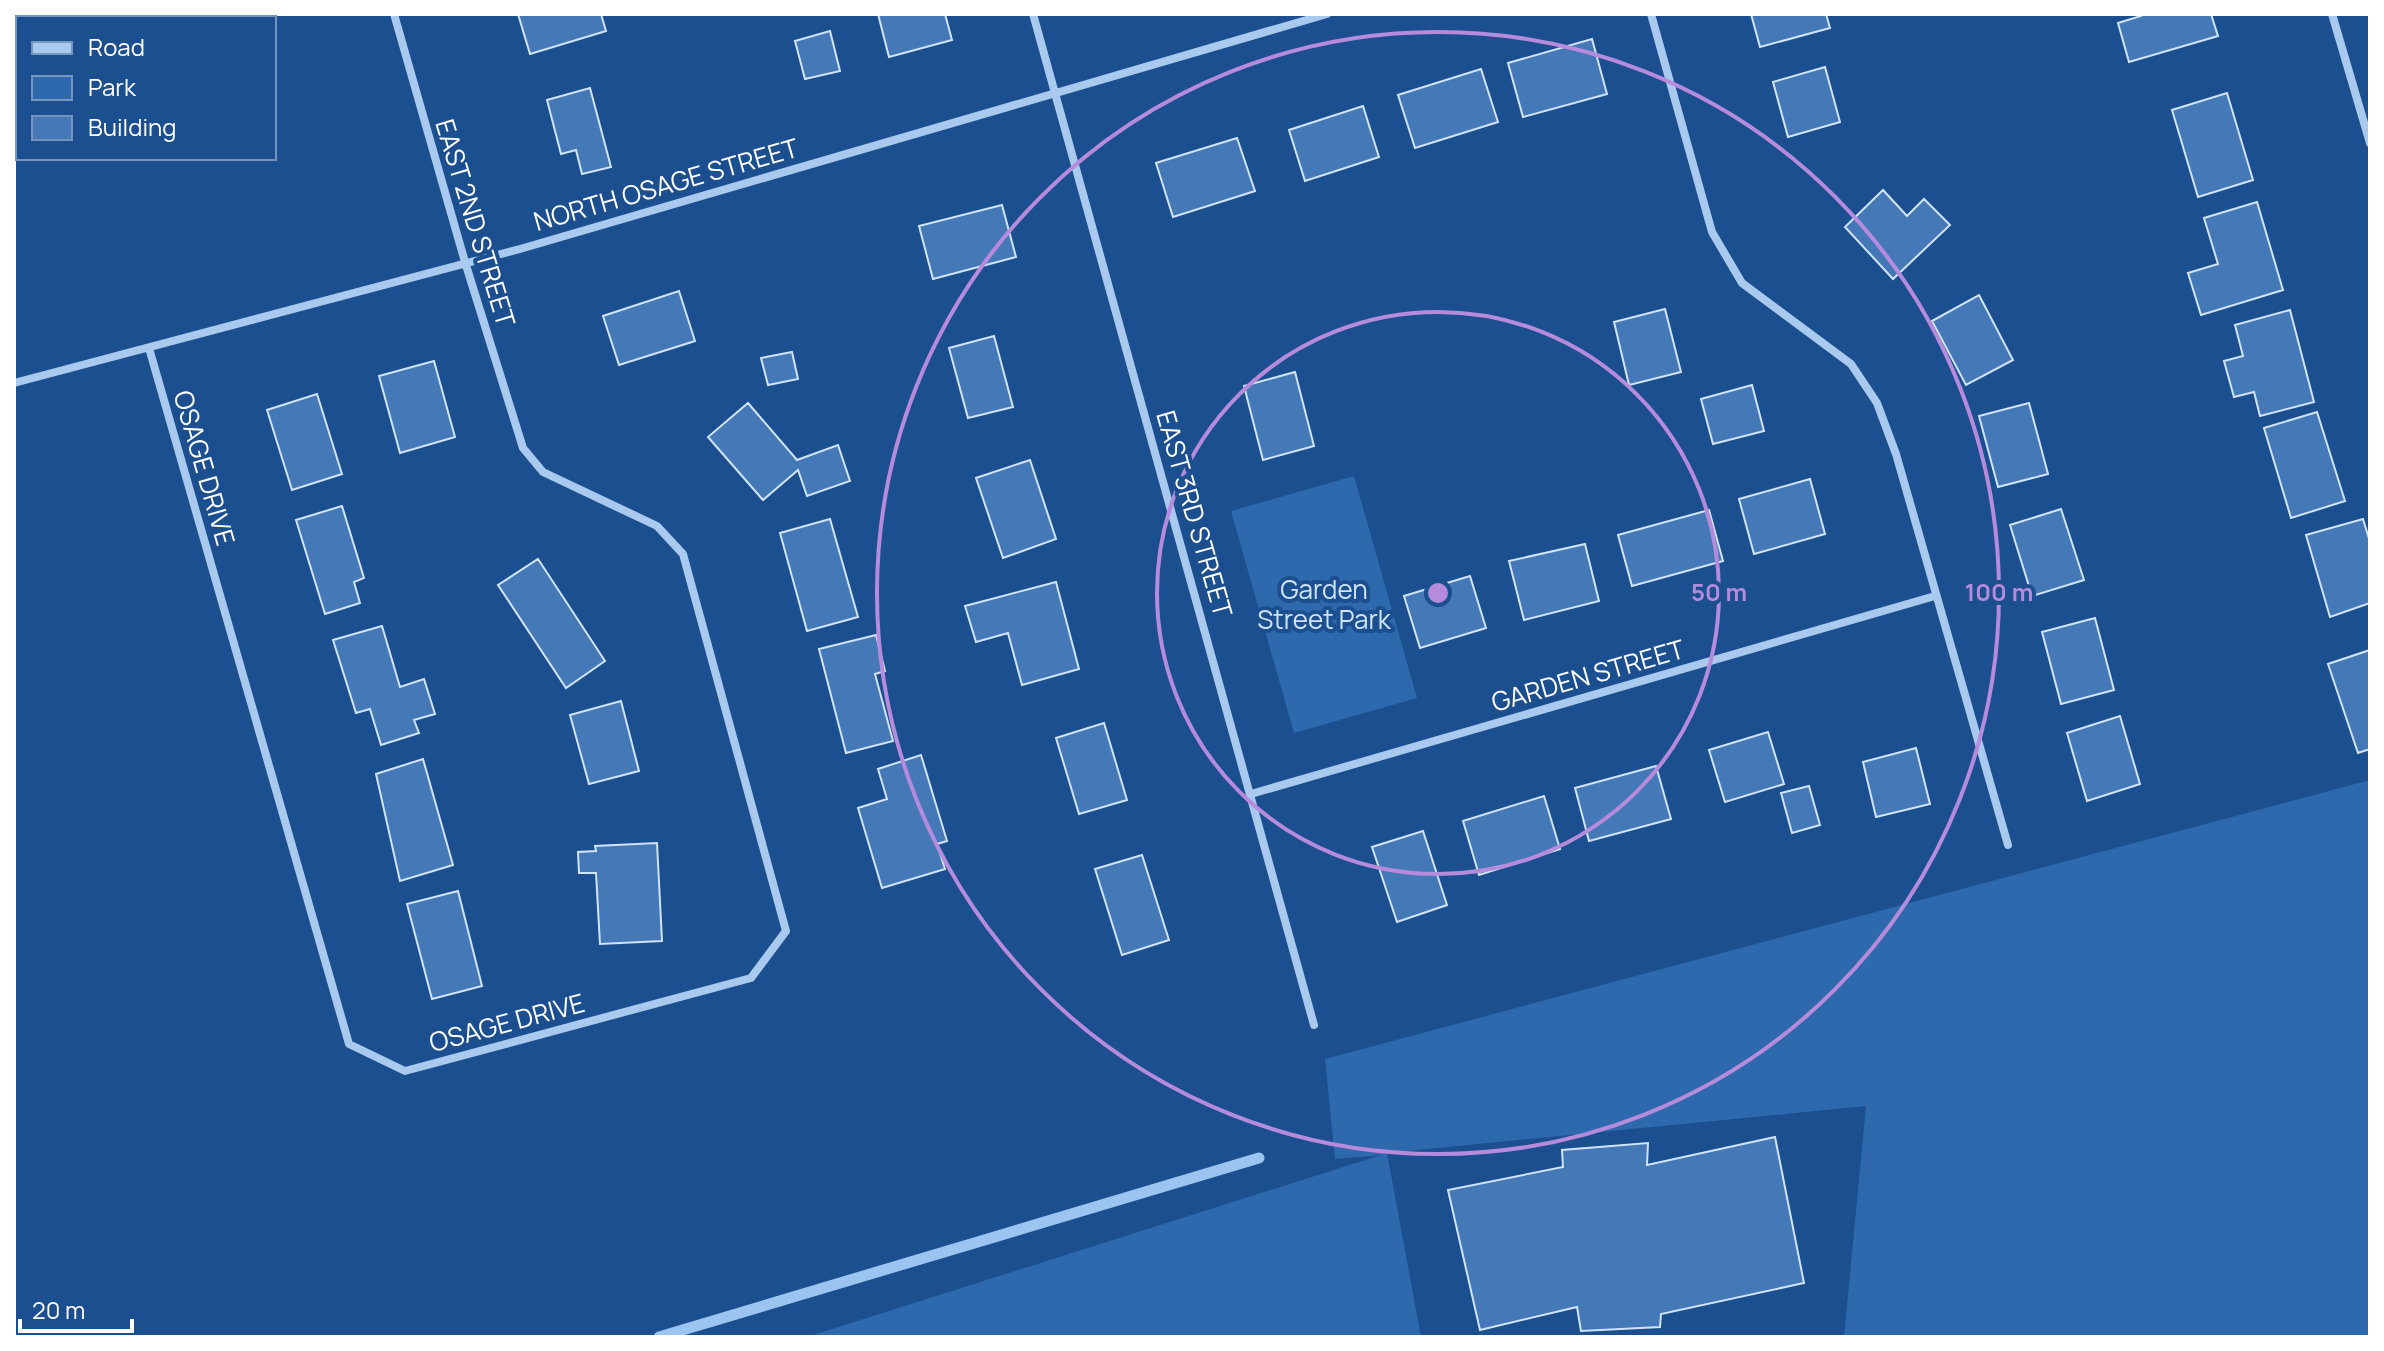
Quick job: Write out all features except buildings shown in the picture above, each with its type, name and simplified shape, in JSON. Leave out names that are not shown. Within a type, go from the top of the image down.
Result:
[{"type":"street","name":"EAST 2ND STREET","points":[[394,14],[465,262],[522,442]]},
{"type":"street","name":"EAST 3RD STREET","points":[[1033,14],[1314,1025]]},
{"type":"street","name":"NORTH OSAGE STREET","points":[[14,383],[520,249],[1327,14]]},
{"type":"street","points":[[1651,14],[1712,232],[1742,283],[1851,364],[1877,403],[1896,454],[2008,845]]},
{"type":"street","points":[[2332,14],[2370,143]]},
{"type":"street","name":"OSAGE DRIVE","points":[[149,348],[349,1044],[405,1071],[751,978],[786,931],[683,554],[657,526],[543,472],[523,448],[522,442]]},
{"type":"street","name":"GARDEN STREET","points":[[1251,794],[1935,596]]},
{"type":"green space","name":"Garden Street Park","points":[[1354,476],[1417,698],[1294,733],[1231,511]]},
{"type":"green space","points":[[2370,780],[2370,1337],[1844,1337],[1866,1106],[1387,1153],[1421,1337],[807,1337],[1381,1155],[1335,1159],[1325,1059]]},
{"type":"waterway","points":[[659,1337],[1259,1158]]}]
